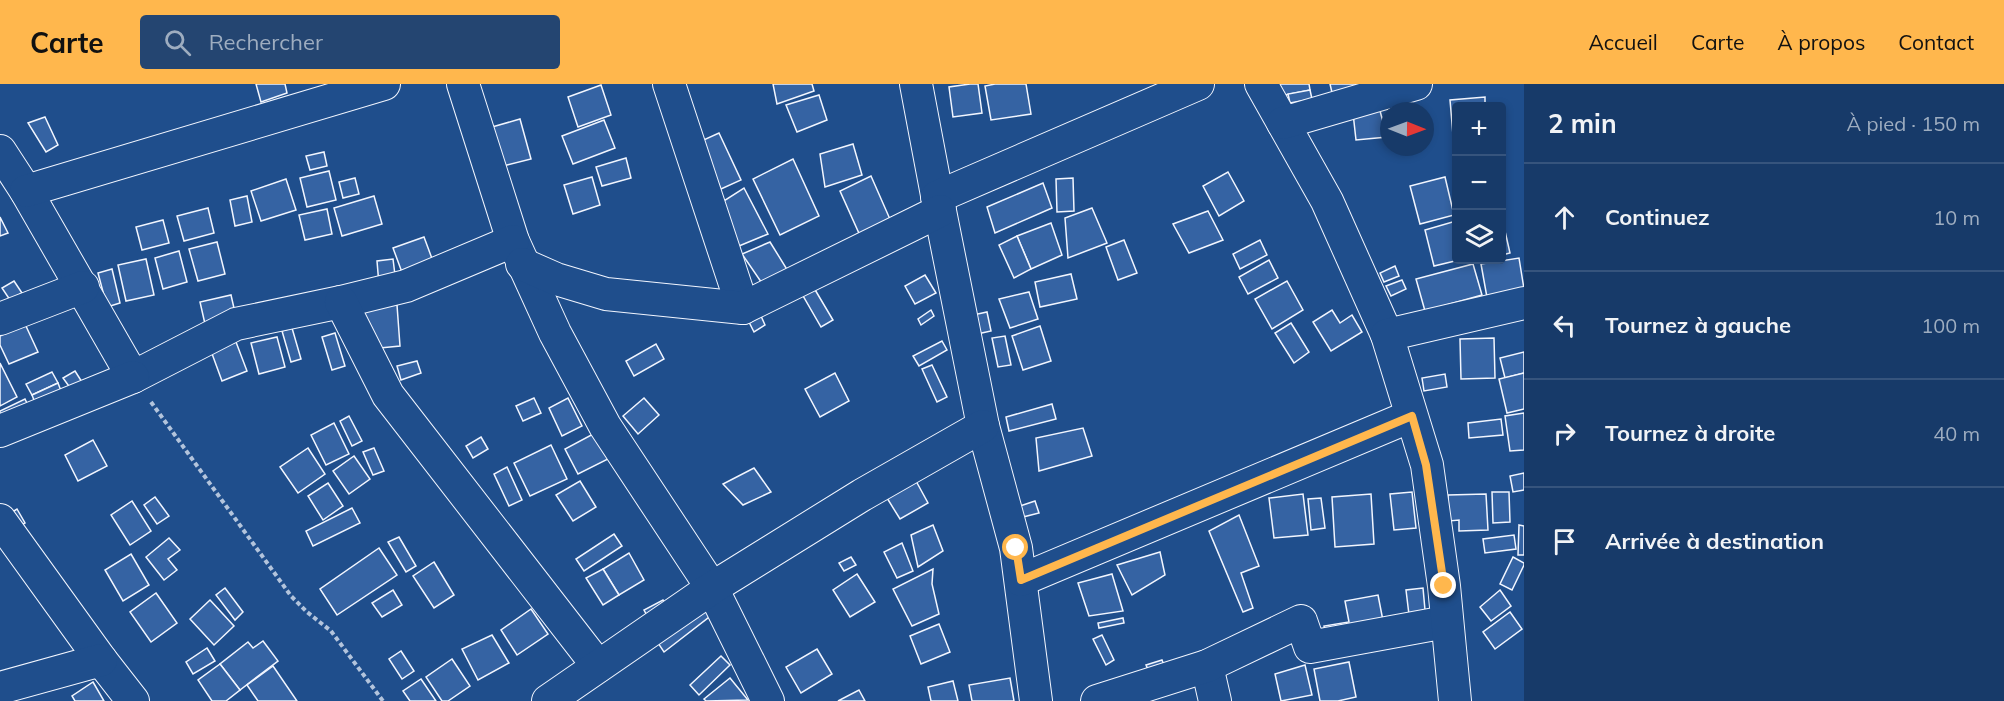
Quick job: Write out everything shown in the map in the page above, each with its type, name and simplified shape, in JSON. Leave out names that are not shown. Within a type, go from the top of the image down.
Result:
[{"type":"street","points":[[26,191],[384,84]]},
{"type":"street","points":[[463,84],[518,253],[555,333],[604,426],[712,588],[768,701]]},
{"type":"street","points":[[669,84],[743,308]]},
{"type":"street","points":[[916,84],[983,426],[1016,548],[1036,701]]},
{"type":"street","points":[[518,253],[556,279],[606,294],[743,308],[938,204],[1198,84]]},
{"type":"street","points":[[1262,84],[1327,201],[1387,335],[1426,465],[1444,586],[1455,701]]},
{"type":"street","points":[[1283,123],[1416,84]]},
{"type":"street","points":[[0,152],[83,287],[133,377]]},
{"type":"street","points":[[0,431],[133,377],[236,324],[406,286],[518,253]]},
{"type":"street","points":[[0,319],[83,287]]},
{"type":"street","points":[[341,302],[388,395],[598,666]]},
{"type":"street","points":[[1387,335],[1524,303]]},
{"type":"street","points":[[1021,580],[1412,416]]},
{"type":"street","points":[[548,701],[712,588],[862,495],[983,426]]},
{"type":"street","points":[[0,520],[133,701]]},
{"type":"street","points":[[1097,701],[1207,666],[1301,621],[1310,647],[1446,622]]},
{"type":"street","points":[[0,688],[101,660]]},
{"type":"street","points":[[1207,666],[1215,701]]},
{"type":"path","points":[[133,377],[291,596],[331,631],[383,701]]},
{"type":"building","points":[[256,84],[285,84],[287,93],[261,102]]},
{"type":"building","points":[[773,84],[812,84],[814,91],[777,104]]},
{"type":"building","points":[[978,84],[982,113],[953,117],[949,87]]},
{"type":"building","points":[[1026,84],[1031,114],[991,120],[985,86]]},
{"type":"building","points":[[1277,84],[1309,84],[1310,90],[1280,96]]},
{"type":"building","points":[[1330,84],[1357,84],[1360,95],[1334,101]]},
{"type":"building","points":[[601,85],[611,115],[578,127],[568,97]]},
{"type":"building","points":[[1310,90],[1312,99],[1290,103],[1288,94]]},
{"type":"building","points":[[819,95],[827,120],[797,132],[786,105]]},
{"type":"building","points":[[1485,97],[1485,102],[1452,102],[1452,123],[1450,100]]},
{"type":"building","points":[[1379,107],[1380,138],[1356,140],[1353,113]]},
{"type":"building","points":[[45,117],[58,145],[46,152],[28,123]]},
{"type":"building","points":[[520,119],[531,159],[503,166],[492,127]]},
{"type":"building","points":[[604,120],[615,148],[573,164],[562,136]]},
{"type":"building","points":[[719,133],[741,180],[721,189],[699,142]]},
{"type":"building","points":[[853,144],[862,175],[825,187],[820,154]]},
{"type":"building","points":[[324,152],[327,166],[310,170],[306,156]]},
{"type":"building","points":[[626,158],[631,178],[602,186],[596,167]]},
{"type":"building","points":[[793,159],[819,216],[780,235],[753,179]]},
{"type":"building","points":[[329,171],[336,200],[307,207],[300,178]]},
{"type":"building","points":[[1228,172],[1244,201],[1219,216],[1203,186]]},
{"type":"building","points":[[871,176],[893,226],[862,240],[840,191]]},
{"type":"building","points":[[592,177],[600,205],[573,214],[564,185]]},
{"type":"building","points":[[1445,177],[1452,216],[1420,224],[1410,186]]},
{"type":"building","points":[[355,178],[359,194],[343,198],[339,182]]},
{"type":"building","points":[[1073,178],[1074,211],[1057,212],[1056,179]]},
{"type":"building","points":[[286,179],[296,210],[261,221],[251,191]]},
{"type":"building","points":[[1043,183],[1052,208],[995,233],[987,207]]},
{"type":"building","points":[[744,188],[768,234],[739,246],[719,204]]},
{"type":"building","points":[[247,196],[252,222],[235,226],[230,200]]},
{"type":"building","points":[[374,196],[382,224],[342,236],[334,208]]},
{"type":"building","points":[[208,208],[214,233],[184,241],[177,216]]},
{"type":"building","points":[[1092,208],[1107,243],[1068,258],[1065,218]]},
{"type":"building","points":[[327,209],[332,234],[305,240],[299,215]]},
{"type":"building","points":[[1208,211],[1223,240],[1189,253],[1173,224]]},
{"type":"building","points":[[0,217],[8,233],[0,236]]},
{"type":"building","points":[[163,220],[169,243],[142,250],[136,227]]},
{"type":"building","points":[[1452,222],[1452,262],[1434,266],[1425,230]]},
{"type":"building","points":[[1051,223],[1062,255],[1031,269],[1017,236]]},
{"type":"building","points":[[1017,236],[1031,269],[1014,278],[999,245]]},
{"type":"building","points":[[1506,236],[1510,253],[1506,254]]},
{"type":"building","points":[[424,237],[434,264],[403,275],[393,248]]},
{"type":"building","points":[[1124,240],[1137,273],[1118,280],[1106,247]]},
{"type":"building","points":[[1260,240],[1267,255],[1240,269],[1233,254]]},
{"type":"building","points":[[217,242],[225,274],[198,281],[189,249]]},
{"type":"building","points":[[770,242],[788,271],[766,289],[742,254]]},
{"type":"building","points":[[179,251],[187,282],[163,289],[155,258]]},
{"type":"building","points":[[1519,258],[1524,289],[1488,303],[1481,264],[1506,264],[1506,260]]},
{"type":"building","points":[[146,259],[154,295],[126,301],[118,265]]},
{"type":"building","points":[[393,259],[396,283],[379,285],[377,261]]},
{"type":"building","points":[[1269,260],[1278,278],[1248,294],[1239,277]]},
{"type":"building","points":[[1473,264],[1482,295],[1425,311],[1416,279]]},
{"type":"building","points":[[1395,266],[1399,276],[1384,282],[1380,273]]},
{"type":"building","points":[[112,269],[120,303],[107,307],[98,273]]},
{"type":"building","points":[[1071,274],[1077,299],[1040,307],[1035,282]]},
{"type":"building","points":[[925,275],[936,293],[915,304],[905,286]]},
{"type":"building","points":[[1402,280],[1406,289],[1391,296],[1386,286]]},
{"type":"building","points":[[14,281],[22,293],[10,300],[2,288]]},
{"type":"building","points":[[1287,281],[1303,310],[1272,329],[1255,299]]},
{"type":"building","points":[[814,288],[833,320],[821,327],[802,294]]},
{"type":"building","points":[[1029,292],[1038,319],[1010,328],[999,299]]},
{"type":"building","points":[[231,295],[236,317],[205,324],[200,302]]},
{"type":"building","points":[[397,305],[400,346],[380,348],[361,308]]},
{"type":"building","points":[[931,310],[934,316],[921,325],[918,319]]},
{"type":"building","points":[[1332,310],[1340,323],[1352,315],[1362,332],[1331,351],[1313,322]]},
{"type":"building","points":[[987,312],[991,331],[977,334],[973,315]]},
{"type":"building","points":[[761,316],[765,325],[754,332],[749,322]]},
{"type":"building","points":[[1291,323],[1309,352],[1294,363],[1275,333]]},
{"type":"building","points":[[25,324],[38,352],[9,364],[0,345],[0,336]]},
{"type":"building","points":[[1040,326],[1051,361],[1023,370],[1012,336]]},
{"type":"building","points":[[292,328],[301,359],[291,362],[282,331]]},
{"type":"building","points":[[335,333],[345,366],[332,370],[322,337]]},
{"type":"building","points":[[1005,336],[1011,365],[998,367],[992,338]]},
{"type":"building","points":[[277,337],[285,367],[259,374],[251,343]]},
{"type":"building","points":[[1494,338],[1495,378],[1461,379],[1460,339]]},
{"type":"building","points":[[942,341],[947,350],[919,366],[913,356]]},
{"type":"building","points":[[236,342],[247,371],[222,381],[211,351]]},
{"type":"building","points":[[656,344],[664,359],[634,376],[626,361]]},
{"type":"building","points":[[1524,352],[1524,373],[1505,378],[1500,358]]},
{"type":"building","points":[[417,361],[421,373],[401,380],[397,366]]},
{"type":"building","points":[[0,363],[17,397],[0,406]]},
{"type":"building","points":[[932,365],[947,397],[937,402],[922,369]]},
{"type":"building","points":[[75,371],[82,382],[71,389],[63,378]]},
{"type":"building","points":[[52,372],[58,383],[32,395],[26,384]]},
{"type":"building","points":[[835,373],[849,401],[820,417],[805,389]]},
{"type":"building","points":[[1524,373],[1524,409],[1507,413],[1499,379]]},
{"type":"building","points":[[1445,374],[1447,387],[1424,391],[1422,378]]},
{"type":"building","points":[[58,383],[63,396],[37,408],[32,395]]},
{"type":"building","points":[[534,398],[541,413],[523,421],[516,406]]},
{"type":"building","points":[[568,398],[582,426],[562,436],[549,408]]},
{"type":"building","points":[[644,398],[659,415],[638,434],[623,416]]},
{"type":"building","points":[[25,399],[32,414],[0,421],[0,411]]},
{"type":"building","points":[[1052,404],[1056,419],[1009,431],[1006,417]]},
{"type":"building","points":[[1524,413],[1524,450],[1510,451],[1505,416]]},
{"type":"building","points":[[349,416],[362,441],[352,446],[340,421]]},
{"type":"building","points":[[1501,419],[1503,435],[1469,438],[1468,423]]},
{"type":"building","points":[[334,423],[349,454],[326,465],[311,435]]},
{"type":"building","points":[[1083,428],[1092,456],[1039,471],[1036,438]]},
{"type":"building","points":[[595,433],[608,459],[578,474],[565,449]]},
{"type":"building","points":[[481,437],[488,449],[473,458],[466,446]]},
{"type":"building","points":[[93,440],[107,466],[78,481],[65,455]]},
{"type":"building","points":[[551,445],[567,479],[530,496],[514,463]]},
{"type":"building","points":[[308,448],[325,474],[298,493],[280,467]]},
{"type":"building","points":[[374,448],[384,471],[373,475],[363,452]]},
{"type":"building","points":[[354,456],[370,479],[349,494],[333,471]]},
{"type":"building","points":[[507,467],[522,500],[509,506],[494,474]]},
{"type":"building","points":[[754,468],[771,492],[743,505],[723,484]]},
{"type":"building","points":[[1524,473],[1524,490],[1513,492],[1510,476]]},
{"type":"building","points":[[580,481],[596,507],[573,521],[556,495]]},
{"type":"building","points":[[916,481],[928,503],[900,519],[887,498]]},
{"type":"building","points":[[328,483],[343,506],[323,520],[308,496]]},
{"type":"building","points":[[1412,492],[1416,528],[1394,530],[1390,494]]},
{"type":"building","points":[[1492,492],[1509,492],[1510,522],[1493,523]]},
{"type":"building","points":[[1303,494],[1308,535],[1274,538],[1269,498]]},
{"type":"building","points":[[1371,494],[1374,544],[1335,547],[1332,497]]},
{"type":"building","points":[[1486,494],[1488,530],[1459,531],[1459,520],[1449,521],[1448,495]]},
{"type":"building","points":[[155,497],[169,516],[157,524],[144,505]]},
{"type":"building","points":[[1321,498],[1325,528],[1311,530],[1308,499]]},
{"type":"building","points":[[132,501],[151,531],[130,545],[111,515]]},
{"type":"building","points":[[1035,501],[1039,513],[1023,517],[1020,506]]},
{"type":"building","points":[[352,508],[360,523],[313,546],[306,531]]},
{"type":"building","points":[[17,509],[25,523],[15,529],[6,516]]},
{"type":"building","points":[[1239,515],[1259,566],[1241,573],[1253,608],[1243,612],[1209,531]]},
{"type":"building","points":[[933,525],[943,551],[918,567],[911,535]]},
{"type":"building","points":[[1519,525],[1524,526],[1524,555],[1518,555]]},
{"type":"building","points":[[614,534],[622,546],[584,571],[576,559]]},
{"type":"building","points":[[1514,535],[1516,549],[1485,553],[1483,539]]},
{"type":"building","points":[[399,537],[416,566],[406,572],[388,542]]},
{"type":"building","points":[[169,538],[180,550],[168,559],[177,570],[164,580],[146,557]]},
{"type":"building","points":[[902,543],[913,571],[897,578],[884,552]]},
{"type":"building","points":[[379,548],[397,575],[337,615],[320,589]]},
{"type":"building","points":[[1160,552],[1165,575],[1132,595],[1117,565]]},
{"type":"building","points":[[629,553],[644,580],[619,595],[603,569]]},
{"type":"building","points":[[131,554],[149,585],[123,601],[105,570]]},
{"type":"building","points":[[851,557],[856,565],[844,571],[839,563]]},
{"type":"building","points":[[1513,557],[1524,565],[1512,590],[1500,584]]},
{"type":"building","points":[[434,562],[454,595],[434,608],[413,576]]},
{"type":"building","points":[[603,569],[619,595],[603,605],[586,578]]},
{"type":"building","points":[[933,569],[932,584],[939,614],[912,626],[893,589]]},
{"type":"building","points":[[857,574],[875,602],[850,617],[833,590]]},
{"type":"building","points":[[1112,574],[1123,611],[1089,616],[1078,583]]},
{"type":"building","points":[[225,588],[243,612],[235,620],[216,595]]},
{"type":"building","points":[[1423,588],[1426,621],[1410,623],[1406,590]]},
{"type":"building","points":[[393,590],[402,605],[382,617],[372,603]]},
{"type":"building","points":[[1500,590],[1511,606],[1491,621],[1480,607]]},
{"type":"building","points":[[156,593],[177,623],[151,642],[130,612]]},
{"type":"building","points":[[1378,595],[1385,631],[1327,641],[1324,626],[1349,622],[1345,601]]},
{"type":"building","points":[[210,600],[234,626],[214,645],[190,619]]},
{"type":"building","points":[[663,600],[669,613],[651,623],[644,610]]},
{"type":"building","points":[[706,605],[713,614],[664,652],[658,643]]},
{"type":"building","points":[[531,609],[548,634],[517,655],[501,630]]},
{"type":"building","points":[[1510,612],[1522,629],[1495,649],[1483,632]]},
{"type":"building","points":[[1123,618],[1124,623],[1099,628],[1098,623]]},
{"type":"building","points":[[939,624],[950,652],[921,664],[910,636]]},
{"type":"building","points":[[492,635],[509,663],[478,680],[462,649]]},
{"type":"building","points":[[1102,635],[1114,660],[1106,665],[1093,639]]},
{"type":"building","points":[[263,641],[278,661],[240,690],[220,664],[248,642],[253,648]]},
{"type":"building","points":[[207,648],[215,661],[193,674],[186,662]]},
{"type":"building","points":[[817,649],[832,674],[801,693],[786,667]]},
{"type":"building","points":[[401,651],[414,671],[402,679],[389,659]]},
{"type":"building","points":[[721,656],[730,665],[699,695],[690,685]]},
{"type":"building","points":[[452,659],[470,686],[448,701],[442,701],[426,677]]},
{"type":"building","points":[[1162,660],[1167,673],[1152,679],[1146,665]]},
{"type":"building","points":[[1349,662],[1356,697],[1338,701],[1320,701],[1314,669]]},
{"type":"building","points":[[220,664],[240,690],[226,701],[212,701],[198,680]]},
{"type":"building","points":[[1305,665],[1312,695],[1281,701],[1275,674]]},
{"type":"building","points":[[273,666],[297,701],[258,701],[247,685]]},
{"type":"building","points":[[730,678],[748,700],[706,701],[704,699]]},
{"type":"building","points":[[1010,678],[1014,701],[972,701],[969,685]]},
{"type":"building","points":[[421,679],[436,701],[410,701],[403,691]]},
{"type":"building","points":[[953,681],[958,701],[931,701],[928,687]]},
{"type":"building","points":[[93,682],[104,701],[75,701],[72,696]]},
{"type":"building","points":[[859,690],[865,701],[838,701]]},
{"type":"route","points":[[1016,548],[1021,580],[1412,416],[1426,465],[1444,586]]}]
